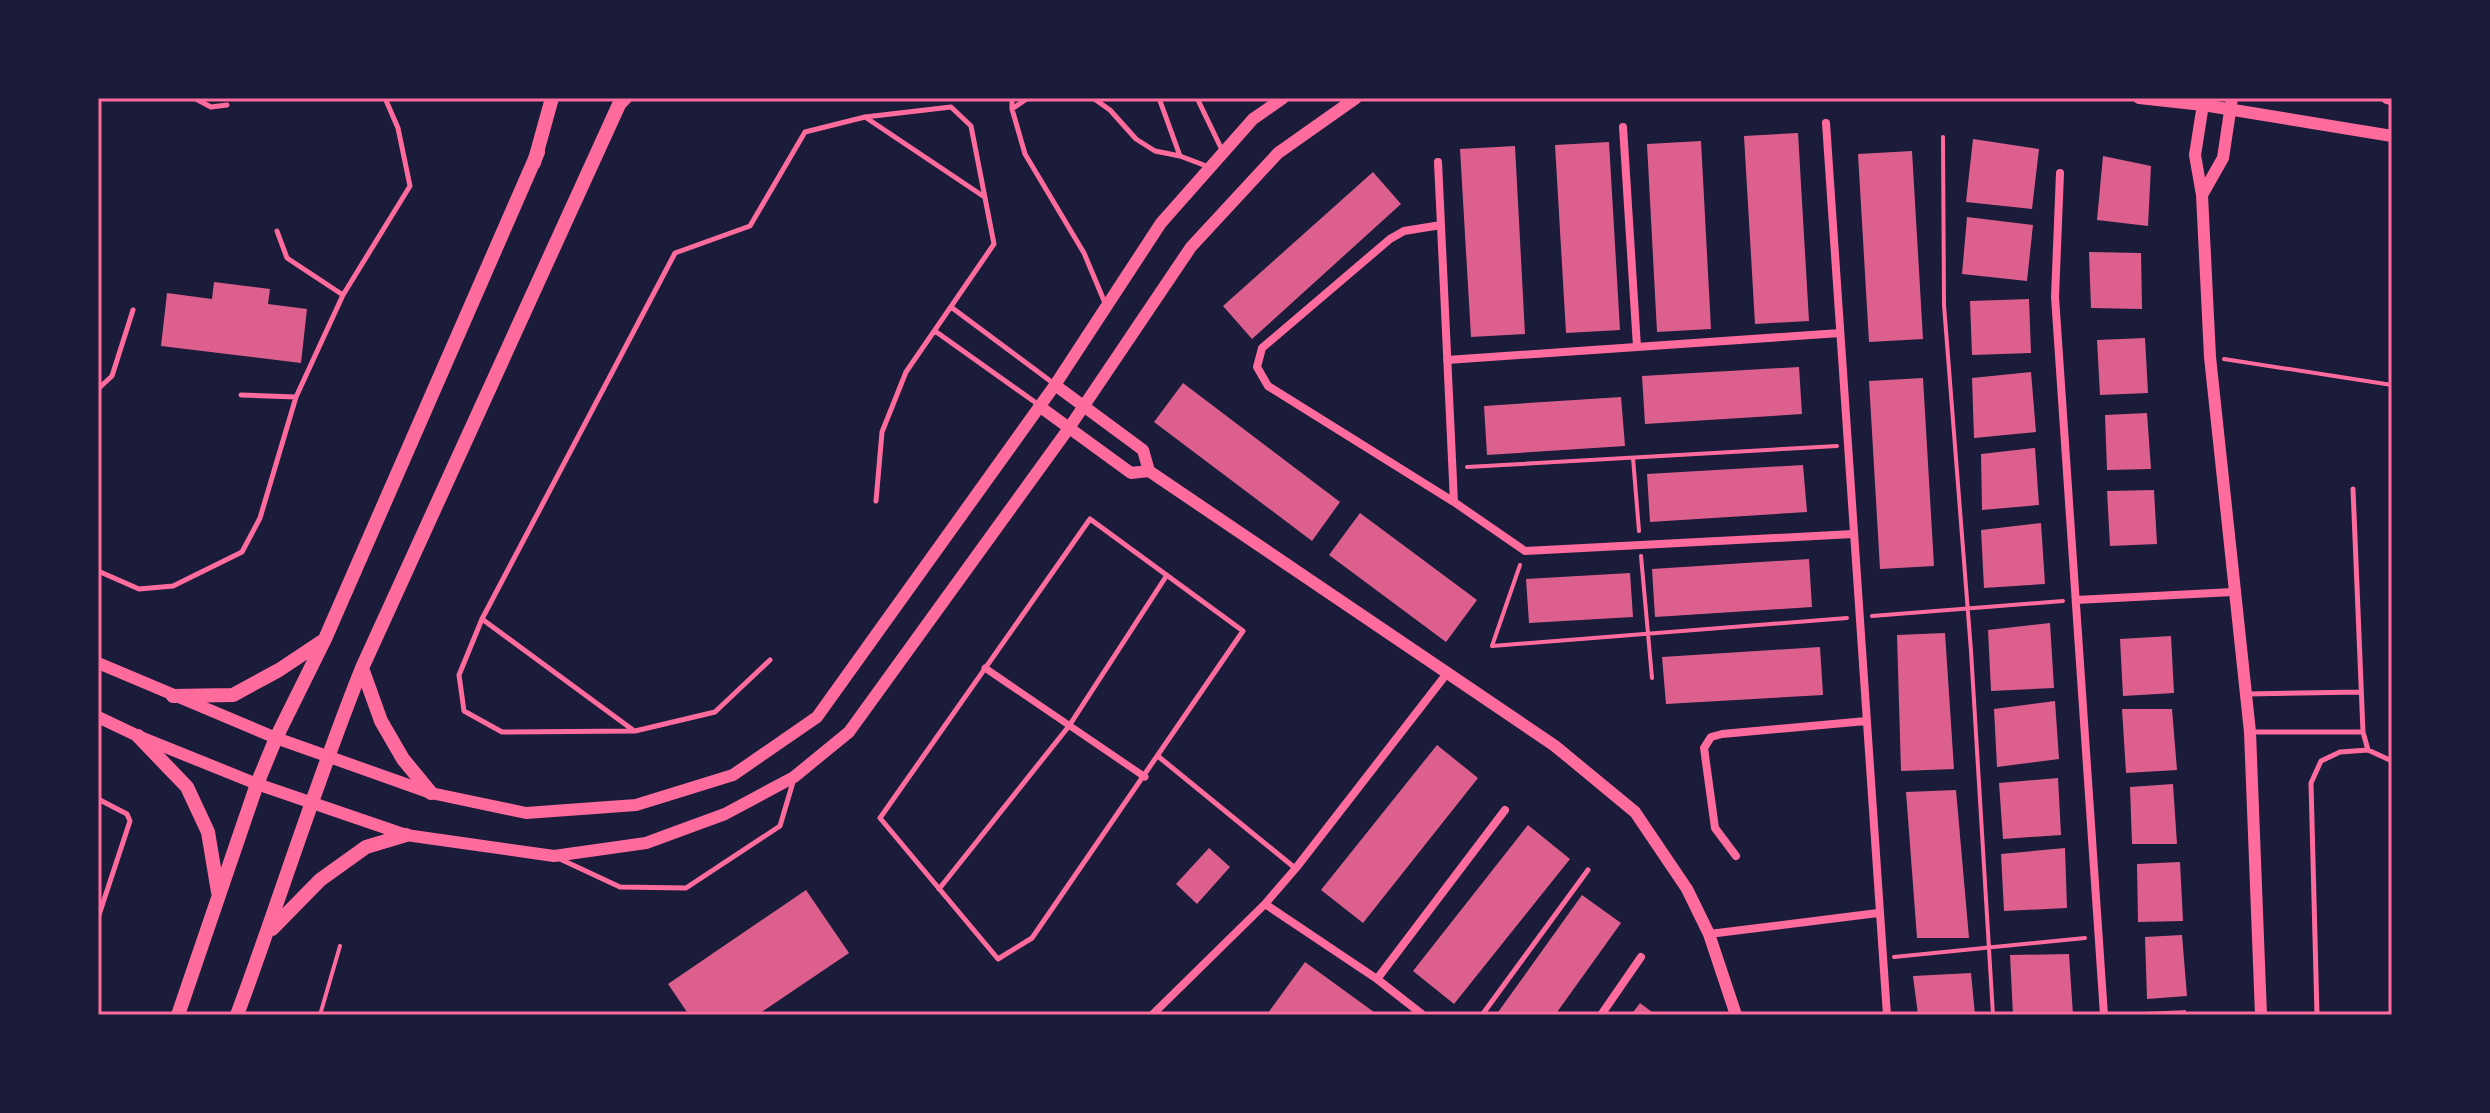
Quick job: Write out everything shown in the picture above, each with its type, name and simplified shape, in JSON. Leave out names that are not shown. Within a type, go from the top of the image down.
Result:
[{"type":"main road","points":[[534,163],[552,98]]},
{"type":"main road","points":[[178,1015],[257,784],[276,738],[325,639],[534,163],[559,98]]},
{"type":"main road","points":[[237,1015],[327,756],[362,668],[623,99]]},
{"type":"main road","points":[[173,696],[233,695],[279,670],[325,639]]},
{"type":"main road","points":[[362,668],[381,721],[403,759],[431,793]]},
{"type":"main road","points":[[138,736],[187,787],[208,832],[219,897]]},
{"type":"main road","points":[[267,934],[320,880],[366,847],[406,835]]},
{"type":"street","points":[[98,663],[276,738],[431,793],[526,813],[636,805],[733,775],[817,717],[1055,385],[1161,223],[1253,119],[1283,98]]},
{"type":"street","points":[[98,717],[257,784],[406,835],[554,856],[646,843],[725,814],[794,777],[849,732],[1069,428],[1191,247],[1278,153],[1356,98]]},
{"type":"street","points":[[2139,98],[2232,104],[2392,136]]},
{"type":"street","points":[[2204,102],[2195,155],[2202,195],[2210,357],[2250,732],[2261,1015]]},
{"type":"street","points":[[2202,195],[2223,158],[2232,104]]},
{"type":"street","points":[[1826,123],[1887,1015]]},
{"type":"street","points":[[1623,127],[1637,347]]},
{"type":"street","points":[[1438,162],[1454,502]]},
{"type":"street","points":[[2060,173],[2055,297],[2104,1015]]},
{"type":"street","points":[[1441,225],[1404,231],[1390,239],[1262,348],[1257,367],[1268,386],[1454,502],[1525,551],[1853,534]]},
{"type":"street","points":[[1447,360],[1840,333]]},
{"type":"street","points":[[1055,385],[1143,450],[1149,471],[1555,746],[1635,812],[1687,889],[1709,934],[1736,1015]]},
{"type":"street","points":[[1039,406],[1131,473],[1149,471]]},
{"type":"street","points":[[2076,600],[2233,592]]},
{"type":"street","points":[[985,668],[1145,777]]},
{"type":"street","points":[[1152,1015],[1265,904],[1448,672]]},
{"type":"street","points":[[1736,856],[1715,828],[1704,748],[1711,737],[1866,721]]},
{"type":"street","points":[[1377,979],[1505,810]]},
{"type":"street","points":[[1265,904],[1377,979],[1423,1015]]},
{"type":"street","points":[[1709,934],[1878,913]]},
{"type":"street","points":[[1601,1015],[1641,957]]},
{"type":"lane","points":[[194,98],[211,107],[227,105]]},
{"type":"lane","points":[[98,571],[139,589],[173,586],[242,552],[260,518],[296,397],[343,295],[410,186],[398,128],[385,98]]},
{"type":"lane","points":[[1012,98],[1012,109],[1025,154],[1084,253],[1107,308]]},
{"type":"lane","points":[[1012,109],[1028,98]]},
{"type":"lane","points":[[1093,98],[1110,110],[1136,139],[1155,151],[1180,156],[1210,168]]},
{"type":"lane","points":[[1159,98],[1180,156]]},
{"type":"lane","points":[[1206,98],[1198,100],[1224,152]]},
{"type":"lane","points":[[770,660],[715,712],[635,731],[502,732],[464,711],[459,675],[482,619],[675,253],[750,226],[805,132],[865,117],[951,107],[971,126],[994,244],[906,372],[882,432],[876,501]]},
{"type":"lane","points":[[865,117],[984,197]]},
{"type":"lane","points":[[277,231],[287,258],[343,295]]},
{"type":"lane","points":[[951,307],[1055,385]]},
{"type":"lane","points":[[98,389],[112,376],[133,310]]},
{"type":"lane","points":[[935,331],[1039,406]]},
{"type":"lane","points":[[241,395],[296,397]]},
{"type":"lane","points":[[2353,489],[2360,692],[2363,732],[2368,750]]},
{"type":"lane","points":[[1090,519],[1243,631],[1032,938],[998,959],[880,818],[985,668],[1090,519]]},
{"type":"lane","points":[[939,889],[1069,726],[1167,575]]},
{"type":"lane","points":[[482,619],[635,731]]},
{"type":"lane","points":[[2246,694],[2360,692]]},
{"type":"lane","points":[[2250,732],[2363,732]]},
{"type":"lane","points":[[2317,1015],[2311,783],[2321,761],[2340,752],[2368,750],[2392,761]]},
{"type":"lane","points":[[1159,757],[1296,868]]},
{"type":"lane","points":[[554,856],[620,887],[686,888],[780,826],[794,777]]},
{"type":"lane","points":[[98,799],[127,814],[130,821],[98,918]]},
{"type":"lane","points":[[1482,1015],[1588,870]]},
{"type":"path","points":[[1943,137],[1944,305],[1993,1015]]},
{"type":"path","points":[[2210,357],[2392,385]]},
{"type":"path","points":[[1453,468],[1848,446]]},
{"type":"path","points":[[1633,458],[1652,678]]},
{"type":"path","points":[[1525,551],[1492,646],[2076,600]]},
{"type":"path","points":[[1883,958],[2099,936]]},
{"type":"path","points":[[320,1015],[340,946]]},
{"type":"building","points":[[1798,133],[1809,321],[1755,324],[1744,136]]},
{"type":"building","points":[[1973,139],[2039,149],[2032,209],[1966,202]]},
{"type":"building","points":[[1701,141],[1711,329],[1657,332],[1647,144]]},
{"type":"building","points":[[1609,142],[1620,330],[1566,333],[1555,145]]},
{"type":"building","points":[[1515,146],[1525,334],[1471,337],[1460,149]]},
{"type":"building","points":[[1912,151],[1923,339],[1869,342],[1858,154]]},
{"type":"building","points":[[2103,156],[2151,166],[2148,226],[2097,220]]},
{"type":"building","points":[[1373,172],[1401,204],[1252,339],[1223,306]]},
{"type":"building","points":[[1967,217],[2033,225],[2027,281],[1962,274]]},
{"type":"building","points":[[2089,252],[2141,253],[2142,309],[2091,308]]},
{"type":"building","points":[[214,282],[270,289],[268,304],[307,309],[301,363],[161,346],[167,293],[212,299]]},
{"type":"building","points":[[2029,299],[2031,353],[1972,355],[1970,301]]},
{"type":"building","points":[[2145,338],[2148,393],[2100,395],[2097,340]]},
{"type":"building","points":[[1799,367],[1802,414],[1645,424],[1642,376]]},
{"type":"building","points":[[2031,372],[2036,432],[1974,438],[1972,378]]},
{"type":"building","points":[[1923,378],[1934,566],[1880,569],[1869,381]]},
{"type":"building","points":[[1183,383],[1340,502],[1312,541],[1154,422]]},
{"type":"building","points":[[1621,397],[1625,446],[1487,455],[1484,406]]},
{"type":"building","points":[[2147,413],[2151,469],[2107,470],[2105,415]]},
{"type":"building","points":[[2035,448],[2039,505],[1982,510],[1981,454]]},
{"type":"building","points":[[1803,465],[1807,512],[1650,522],[1647,474]]},
{"type":"building","points":[[2154,490],[2157,544],[2110,546],[2107,491]]},
{"type":"building","points":[[1360,513],[1477,600],[1446,642],[1329,555]]},
{"type":"building","points":[[2041,523],[2045,584],[1984,588],[1981,530]]},
{"type":"building","points":[[1809,559],[1812,607],[1655,617],[1652,569]]},
{"type":"building","points":[[1630,573],[1633,617],[1529,623],[1526,579]]},
{"type":"building","points":[[2050,623],[2054,688],[1991,691],[1988,630]]},
{"type":"building","points":[[1945,633],[1954,769],[1901,771],[1897,635]]},
{"type":"building","points":[[2171,636],[2174,693],[2123,696],[2120,639]]},
{"type":"building","points":[[1820,647],[1823,695],[1666,704],[1662,657]]},
{"type":"building","points":[[2055,701],[2059,759],[1997,767],[1994,709]]},
{"type":"building","points":[[2122,709],[2172,709],[2177,770],[2126,773]]},
{"type":"building","points":[[1437,745],[1478,778],[1363,923],[1321,890]]},
{"type":"building","points":[[2058,778],[2061,835],[2003,839],[1999,783]]},
{"type":"building","points":[[2173,784],[2177,844],[2132,844],[2130,787]]},
{"type":"building","points":[[1956,790],[1969,938],[1917,938],[1906,792]]},
{"type":"building","points":[[1528,825],[1570,859],[1454,1004],[1413,971]]},
{"type":"building","points":[[1209,848],[1230,867],[1197,904],[1176,884]]},
{"type":"building","points":[[2065,848],[2067,908],[2004,911],[2001,854]]},
{"type":"building","points":[[2180,862],[2183,921],[2138,922],[2137,864]]},
{"type":"building","points":[[806,890],[849,953],[757,1015],[689,1015],[668,984]]},
{"type":"building","points":[[1582,895],[1621,923],[1555,1015],[1496,1015]]},
{"type":"building","points":[[2182,935],[2187,996],[2147,999],[2145,937]]},
{"type":"building","points":[[2069,954],[2073,1015],[2013,1015],[2010,955]]},
{"type":"building","points":[[1305,962],[1378,1015],[1268,1013]]},
{"type":"building","points":[[1971,973],[1975,1015],[1918,1015],[1913,976]]},
{"type":"building","points":[[1640,1003],[1656,1015],[1631,1015]]},
{"type":"building","points":[[2186,1010],[2186,1015],[2143,1015],[2143,1012]]}]
